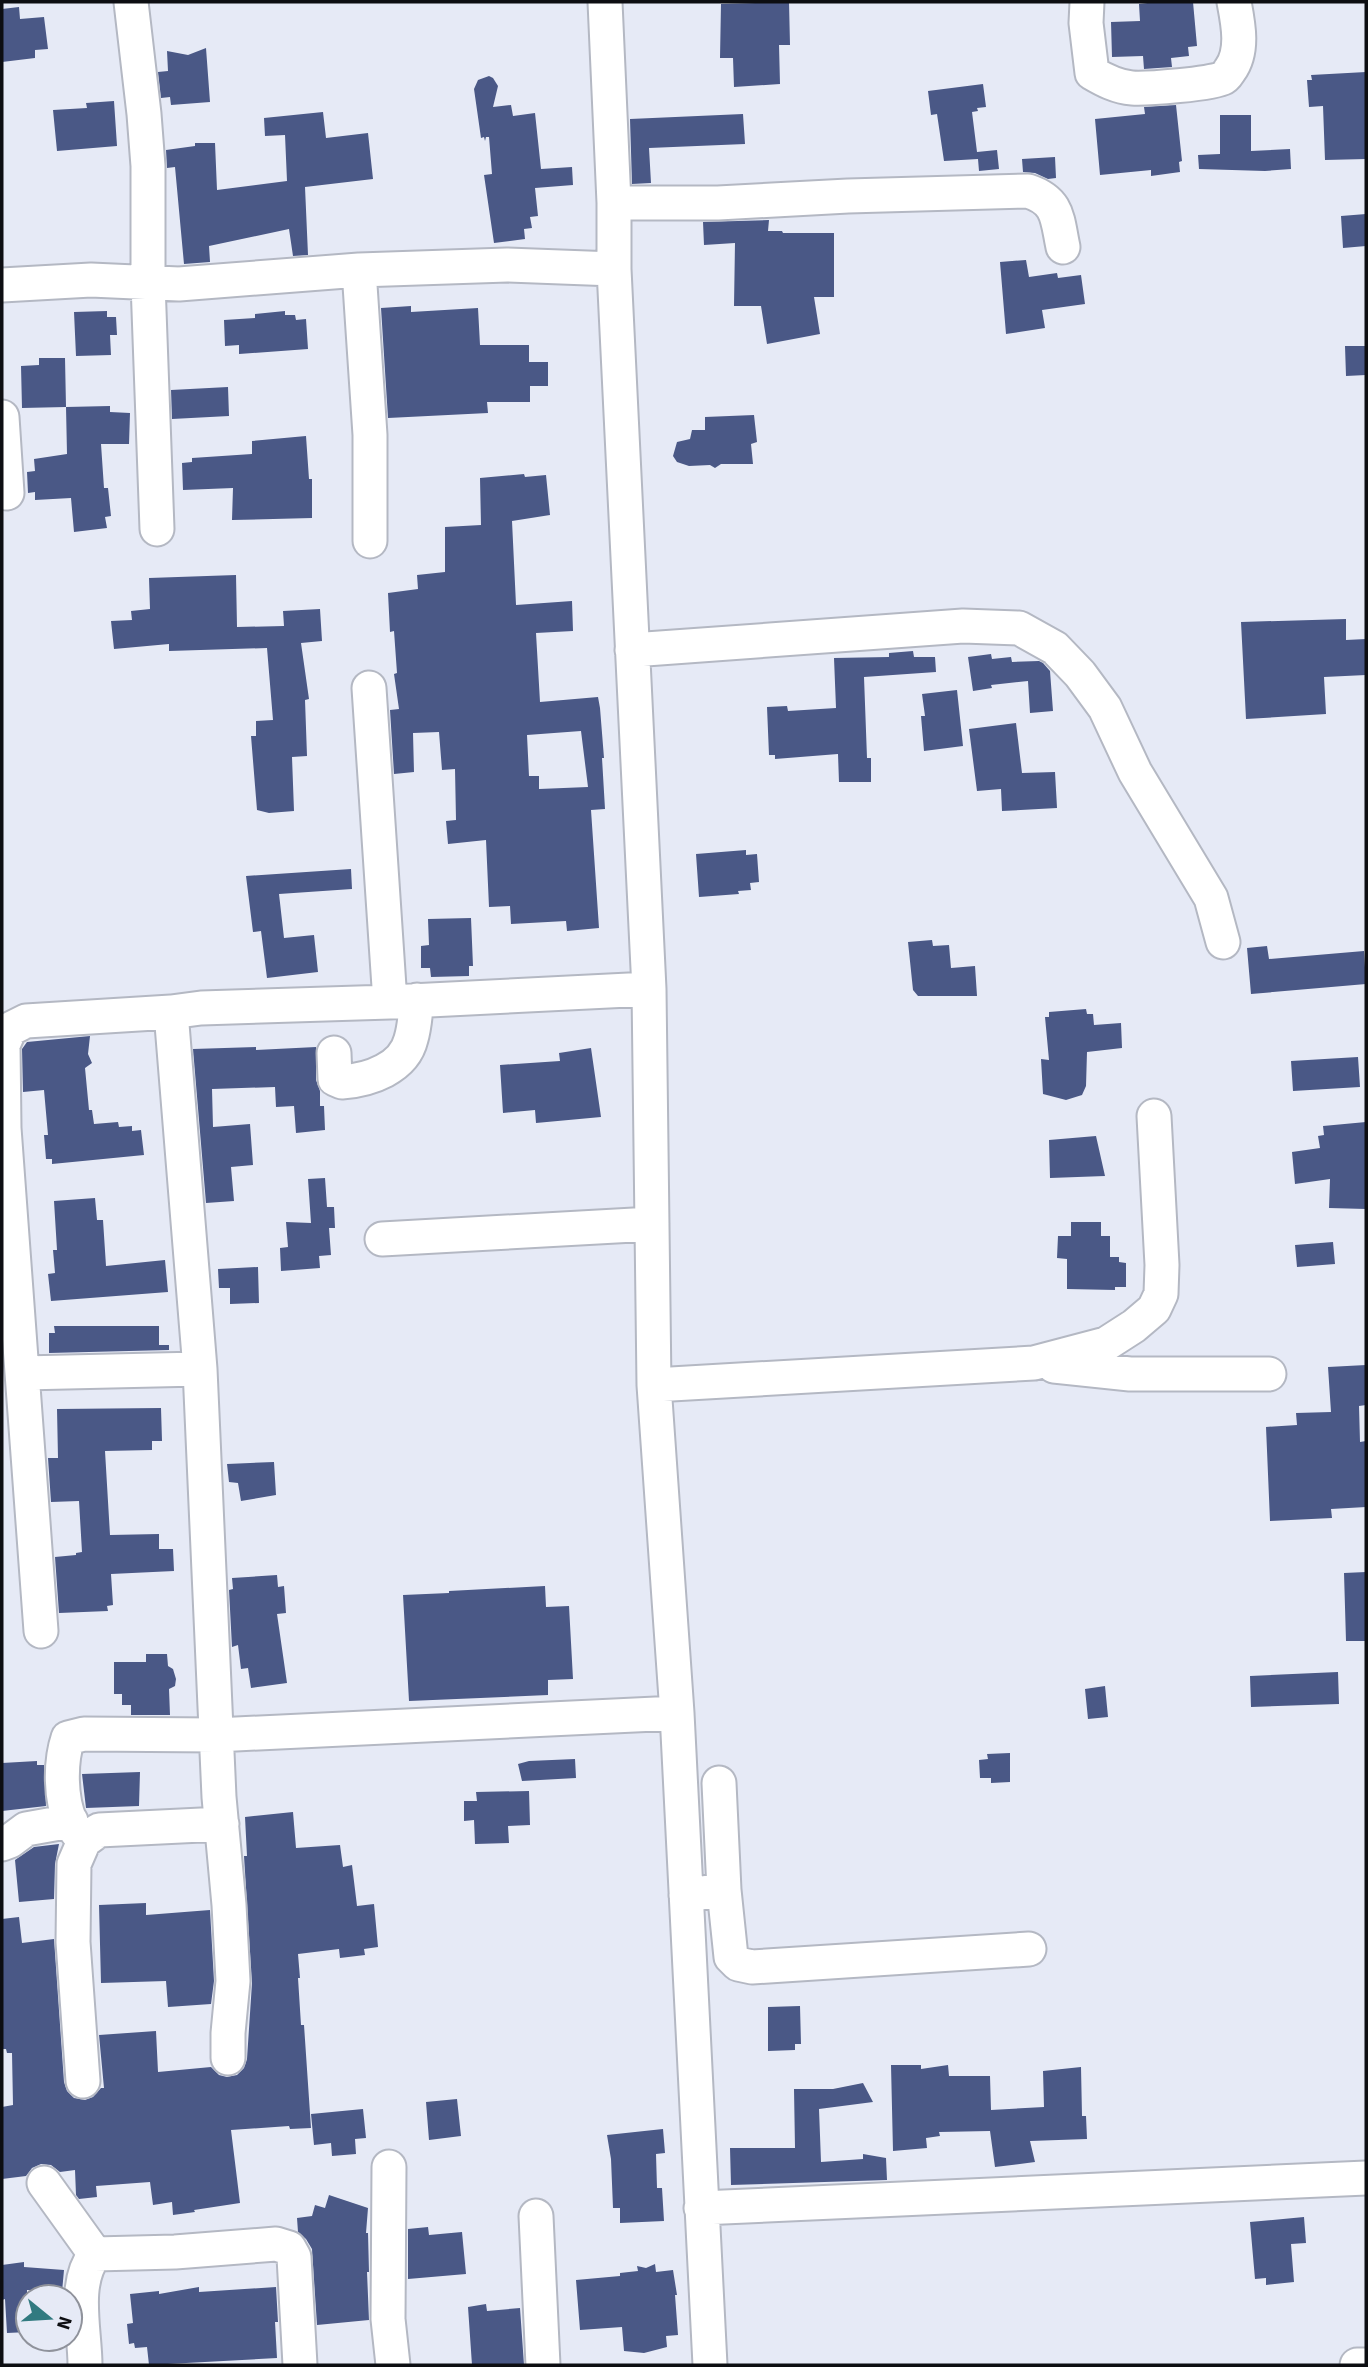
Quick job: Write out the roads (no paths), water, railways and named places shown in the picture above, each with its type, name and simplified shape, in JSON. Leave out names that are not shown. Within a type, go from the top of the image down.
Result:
[{"type":"street","points":[[131,2],[147,153],[148,283],[157,529]]},
{"type":"street","points":[[604,2],[614,203],[614,269],[649,989],[654,1385],[677,1713],[710,2365]]},
{"type":"street","points":[[1087,2],[1086,23],[1092,73],[1111,83],[1131,88],[1185,85],[1223,78],[1232,68],[1237,53],[1240,29],[1234,2]]},
{"type":"street","points":[[614,203],[718,203],[1028,191],[1043,196],[1055,209],[1063,247]]},
{"type":"street","points":[[2,285],[91,280],[179,284],[359,270],[507,265],[614,269]]},
{"type":"street","points":[[359,270],[370,435],[370,541]]},
{"type":"street","points":[[2,417],[7,493]]},
{"type":"street","points":[[632,650],[963,626],[1019,628],[1055,648],[1080,674],[1105,708],[1135,772],[1211,898],[1223,942]]},
{"type":"street","points":[[334,1053],[335,1079],[342,1082],[377,1074],[392,1067],[405,1055],[411,1040],[403,1001],[369,688]]},
{"type":"street","points":[[41,1631],[4,1128],[3,1045],[10,1029],[26,1020],[201,1008],[649,989]]},
{"type":"street","points":[[171,1012],[200,1369],[216,1734],[233,1981],[228,2058]]},
{"type":"street","points":[[1034,1363],[1106,1344],[1154,1309],[1161,1294],[1162,1265],[1154,1116]]},
{"type":"street","points":[[382,1239],[652,1224]]},
{"type":"street","points":[[654,1385],[1034,1363],[1130,1374],[1269,1374]]},
{"type":"street","points":[[23,1373],[200,1369]]},
{"type":"street","points":[[83,2081],[72,1909],[77,1831],[65,1803],[63,1753],[68,1738],[84,1734],[216,1734],[677,1713]]},
{"type":"street","points":[[719,1783],[724,1890],[731,1957],[738,1964],[752,1967],[1028,1950]]},
{"type":"street","points":[[2,1844],[26,1829],[77,1831],[222,1824]]},
{"type":"street","points":[[686,1895],[724,1890]]},
{"type":"street","points":[[388,2167],[388,2319],[393,2365]]},
{"type":"street","points":[[701,2208],[1366,2178]]},
{"type":"street","points":[[44,2183],[95,2254]]},
{"type":"street","points":[[536,2216],[543,2365]]},
{"type":"street","points":[[95,2254],[175,2252],[276,2244],[289,2248],[294,2257],[300,2365]]},
{"type":"street","points":[[85,2365],[82,2311],[84,2284],[86,2266],[95,2254]]},
{"type":"street","points":[[1357,2365],[1366,2365]]}]
